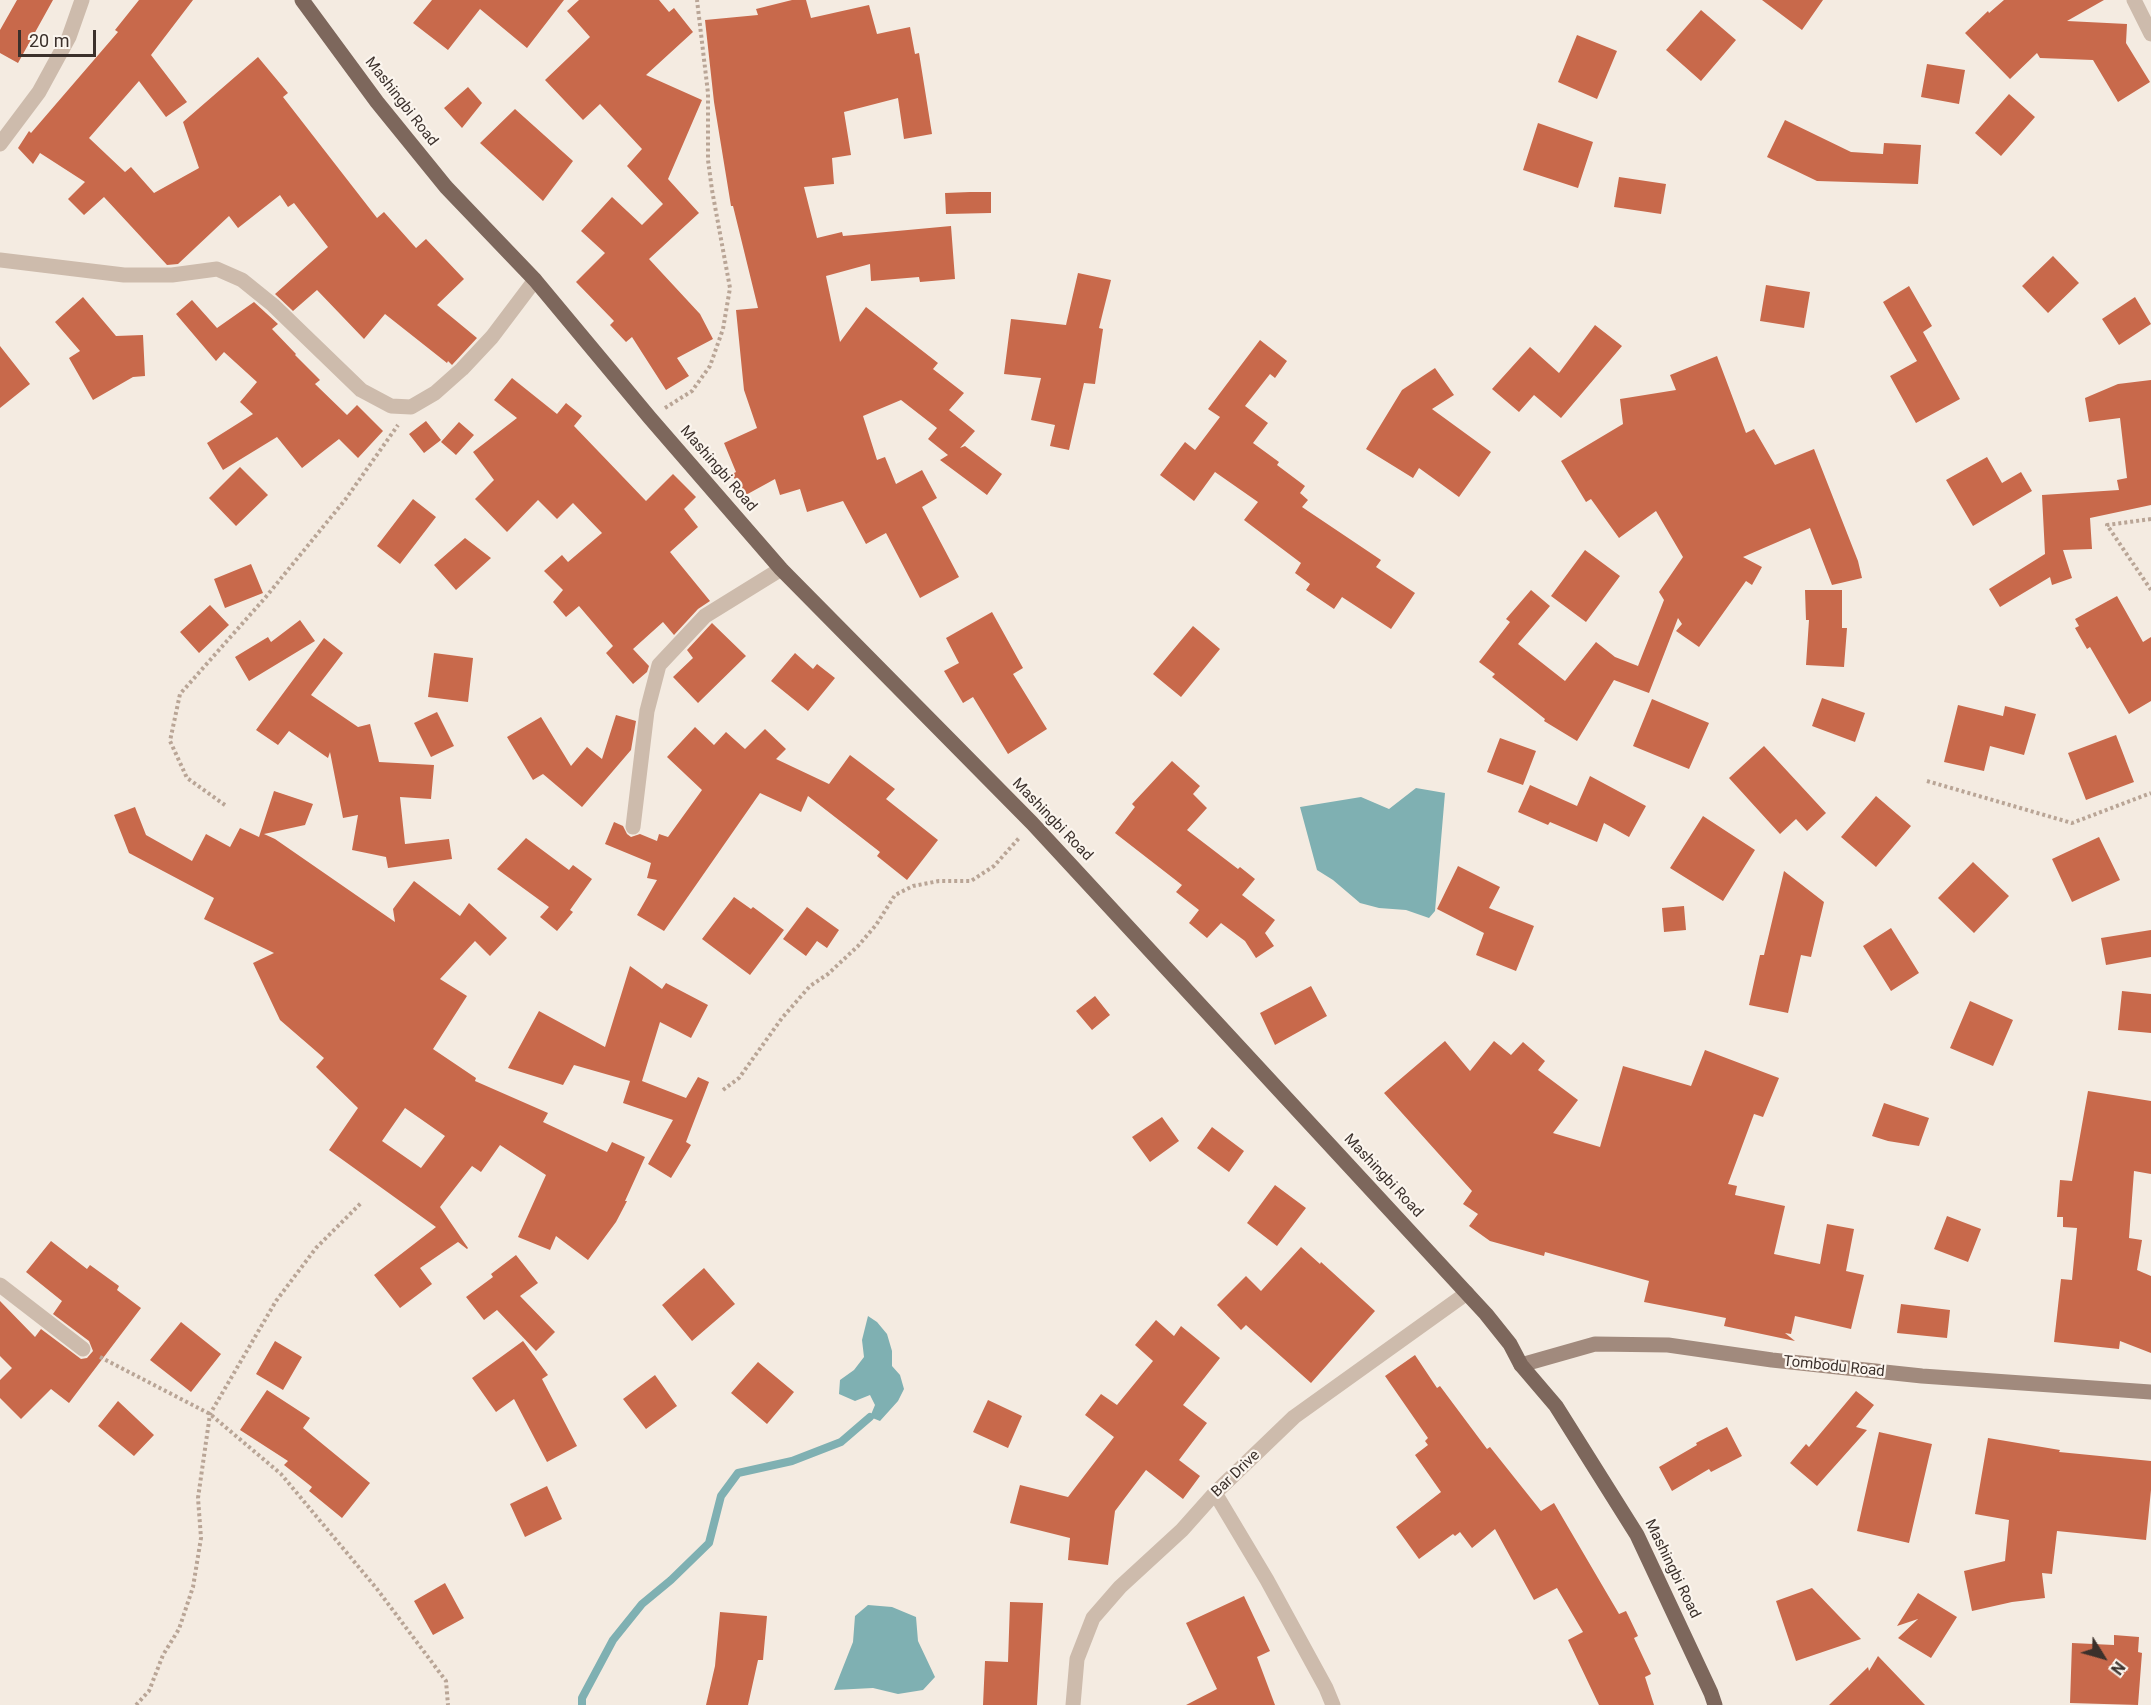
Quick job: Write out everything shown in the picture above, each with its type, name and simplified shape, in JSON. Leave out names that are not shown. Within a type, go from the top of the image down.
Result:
[{"type":"main road","name":"Mashingbi Road","points":[[303,0],[377,102],[446,187],[535,280],[650,418],[781,569],[1032,823],[1467,1293],[1510,1344],[1521,1365],[1556,1406],[1637,1535],[1715,1705]]},
{"type":"main road","name":"Tombodu Road","points":[[1521,1365],[1595,1344],[1668,1346],[1922,1376],[2151,1392]]},
{"type":"street","points":[[0,144],[39,92],[69,37],[82,0]]},
{"type":"street","points":[[2134,0],[2151,34]]},
{"type":"street","points":[[0,260],[124,274],[172,275],[217,269],[242,280],[273,305],[361,390],[391,406],[411,407],[435,393],[462,369],[492,337],[535,280]]},
{"type":"street","points":[[633,826],[647,711],[659,665],[705,616],[781,569]]},
{"type":"street","points":[[0,1285],[83,1348]]},
{"type":"street","name":"Bar Drive","points":[[1073,1705],[1077,1659],[1094,1618],[1120,1587],[1182,1530],[1215,1493],[1294,1417],[1467,1293]]},
{"type":"street","points":[[1215,1493],[1267,1580],[1333,1705]]},
{"type":"path","points":[[650,418],[692,391],[710,366],[723,329],[730,288],[708,160],[708,93],[697,0]]},
{"type":"path","points":[[225,805],[187,778],[170,741],[180,694],[265,598],[345,500],[411,407]]},
{"type":"path","points":[[2151,519],[2107,525],[2151,590]]},
{"type":"path","points":[[1927,781],[2072,823],[2151,792]]},
{"type":"path","points":[[723,1090],[740,1078],[782,1018],[810,986],[828,974],[858,946],[876,925],[895,895],[913,886],[939,881],[971,881],[994,867],[1032,823]]},
{"type":"path","points":[[136,1705],[149,1691],[163,1655],[179,1629],[193,1587],[201,1538],[198,1498],[210,1414],[276,1301],[315,1248],[361,1203]]},
{"type":"path","points":[[83,1348],[210,1414],[281,1474],[377,1589],[446,1681],[448,1705]]},
{"type":"water","points":[[1416,788],[1445,793],[1435,911],[1429,918],[1406,910],[1379,908],[1360,903],[1333,880],[1317,870],[1300,807],[1361,797],[1389,809]]},
{"type":"water","points":[[868,1316],[877,1322],[887,1334],[892,1351],[892,1366],[900,1375],[904,1389],[898,1401],[880,1421],[870,1417],[875,1405],[870,1395],[855,1401],[839,1394],[840,1380],[854,1370],[864,1357],[862,1340]]},
{"type":"water","points":[[868,1605],[892,1607],[916,1617],[918,1641],[935,1677],[923,1690],[898,1694],[873,1688],[834,1690],[853,1642],[855,1616]]},
{"type":"building","points":[[17,0],[53,0],[18,63],[0,53],[0,30]]},
{"type":"building","points":[[139,0],[193,0],[151,55],[187,102],[166,117],[139,81],[89,138],[125,172],[131,167],[154,193],[199,168],[183,122],[258,57],[288,93],[283,97],[377,218],[384,212],[416,248],[426,239],[464,279],[437,305],[477,338],[452,365],[385,314],[364,339],[317,290],[293,311],[275,294],[328,247],[294,203],[288,207],[280,195],[238,228],[229,216],[178,264],[167,265],[104,197],[84,215],[68,199],[85,182],[40,153],[33,164],[18,148],[29,131],[31,133],[118,32],[115,30]]},
{"type":"building","points":[[432,0],[564,0],[527,48],[480,9],[448,50],[413,23]]},
{"type":"building","points":[[579,0],[659,0],[669,12],[674,8],[693,32],[646,75],[702,100],[668,179],[699,213],[649,259],[700,314],[713,339],[677,358],[689,376],[666,390],[632,337],[626,342],[610,325],[614,321],[576,282],[605,253],[581,231],[612,197],[642,225],[663,204],[627,166],[642,149],[600,104],[583,120],[545,80],[590,37],[567,11]]},
{"type":"building","points":[[792,0],[806,0],[811,18],[869,5],[877,34],[910,27],[915,54],[919,53],[932,134],[904,139],[898,98],[844,112],[851,155],[832,158],[834,184],[804,187],[817,238],[842,232],[843,236],[951,226],[955,279],[920,282],[919,277],[871,281],[870,264],[826,276],[840,342],[866,307],[938,363],[933,369],[964,393],[949,410],[975,431],[960,448],[965,446],[1002,474],[987,495],[940,460],[948,455],[928,439],[937,428],[901,400],[863,416],[877,460],[885,457],[896,484],[922,470],[937,498],[922,507],[959,577],[920,598],[886,533],[866,544],[843,501],[807,512],[800,489],[780,495],[775,479],[744,496],[732,474],[736,472],[724,443],[757,428],[744,390],[736,310],[758,308],[733,206],[731,206],[714,102],[705,20],[758,15],[756,9]]},
{"type":"building","points":[[1762,0],[1823,0],[1802,30]]},
{"type":"building","points":[[2004,0],[2104,0],[2067,21],[2127,24],[2126,43],[2150,82],[2118,102],[2093,60],[2040,58],[2037,53],[2010,79],[1965,33],[1988,11],[1989,13]]},
{"type":"building","points":[[1701,10],[1736,40],[1701,81],[1666,50]]},
{"type":"building","points":[[1577,35],[1617,51],[1597,99],[1558,82]]},
{"type":"building","points":[[1927,64],[1965,70],[1959,104],[1921,97]]},
{"type":"building","points":[[468,87],[482,103],[462,128],[444,108]]},
{"type":"building","points":[[2009,94],[2035,117],[2001,156],[1975,133]]},
{"type":"building","points":[[515,109],[573,161],[543,201],[480,143]]},
{"type":"building","points":[[1785,120],[1851,152],[1883,154],[1884,143],[1921,145],[1918,184],[1817,181],[1767,157]]},
{"type":"building","points":[[1538,123],[1593,142],[1578,188],[1523,170]]},
{"type":"building","points":[[1619,177],[1666,184],[1661,214],[1614,207]]},
{"type":"building","points":[[991,192],[991,213],[946,214],[945,193]]},
{"type":"building","points":[[2053,256],[2079,283],[2048,313],[2022,286]]},
{"type":"building","points":[[1078,273],[1111,280],[1099,328],[1103,329],[1095,384],[1084,383],[1069,450],[1050,446],[1055,425],[1031,420],[1041,378],[1004,374],[1011,319],[1066,325]]},
{"type":"building","points":[[1766,285],[1810,292],[1804,328],[1760,321]]},
{"type":"building","points":[[1909,286],[1932,326],[1923,332],[1960,399],[1916,423],[1890,376],[1917,361],[1883,302]]},
{"type":"building","points":[[83,297],[116,336],[143,335],[145,376],[133,377],[93,400],[69,358],[80,351],[55,322]]},
{"type":"building","points":[[2135,297],[2151,324],[2119,345],[2102,319]]},
{"type":"building","points":[[192,300],[217,328],[254,302],[278,324],[272,329],[320,380],[315,384],[347,415],[357,405],[383,431],[358,458],[339,439],[302,468],[277,437],[223,470],[207,443],[253,414],[240,402],[257,382],[224,352],[216,361],[176,314]]},
{"type":"building","points":[[1595,325],[1622,346],[1561,418],[1534,395],[1519,412],[1492,389],[1530,347],[1559,373]]},
{"type":"building","points":[[1260,340],[1287,361],[1275,378],[1270,374],[1245,406],[1268,423],[1253,443],[1279,462],[1277,465],[1305,486],[1300,493],[1308,500],[1302,507],[1381,560],[1376,567],[1415,593],[1391,629],[1342,597],[1334,609],[1306,590],[1310,584],[1295,573],[1301,563],[1244,520],[1258,502],[1215,472],[1194,501],[1160,475],[1185,442],[1195,450],[1220,417],[1208,409]]},
{"type":"building","points":[[0,346],[30,384],[0,408]]},
{"type":"building","points":[[1717,356],[1746,433],[1754,429],[1775,465],[1814,449],[1858,561],[1862,578],[1832,585],[1810,528],[1743,557],[1762,567],[1752,585],[1746,581],[1699,647],[1676,631],[1682,624],[1678,618],[1649,693],[1614,680],[1577,741],[1544,721],[1545,719],[1492,677],[1495,674],[1479,662],[1510,622],[1506,619],[1531,590],[1550,606],[1518,644],[1565,681],[1596,642],[1615,657],[1638,666],[1664,600],[1659,592],[1683,557],[1656,511],[1619,538],[1591,499],[1586,502],[1561,461],[1623,424],[1620,399],[1676,390],[1670,375]]},
{"type":"building","points":[[1435,368],[1454,395],[1432,409],[1491,452],[1459,497],[1419,468],[1413,478],[1366,449],[1402,390]]},
{"type":"building","points":[[512,378],[557,414],[566,403],[582,416],[574,426],[646,501],[673,474],[696,497],[684,509],[698,527],[670,552],[710,601],[698,609],[674,635],[663,622],[633,649],[649,666],[647,672],[633,684],[606,653],[613,646],[579,606],[566,617],[553,602],[563,590],[544,571],[562,555],[568,562],[602,533],[573,503],[557,519],[538,500],[507,532],[475,499],[494,480],[473,452],[517,418],[494,400]]},
{"type":"building","points":[[2151,380],[2151,505],[2090,518],[2092,549],[2063,550],[2072,578],[2052,585],[2050,577],[2000,607],[1989,589],[2045,554],[2042,495],[2119,490],[2117,480],[2127,478],[2120,418],[2089,422],[2085,398],[2118,384]]},
{"type":"building","points":[[426,421],[441,440],[424,453],[409,434]]},
{"type":"building","points":[[459,422],[474,435],[456,455],[441,442]]},
{"type":"building","points":[[1987,457],[2002,483],[2021,472],[2032,491],[1973,526],[1946,480]]},
{"type":"building","points":[[240,467],[268,495],[236,526],[209,498]]},
{"type":"building","points":[[413,499],[436,517],[400,564],[377,546]]},
{"type":"building","points":[[465,538],[491,558],[456,590],[434,565]]},
{"type":"building","points":[[1585,550],[1620,576],[1586,622],[1551,596]]},
{"type":"building","points":[[251,564],[263,593],[225,608],[214,579]]},
{"type":"building","points":[[1805,590],[1842,590],[1842,628],[1847,628],[1844,667],[1806,665],[1809,620],[1806,620]]},
{"type":"building","points":[[2117,596],[2143,642],[2151,637],[2151,701],[2129,714],[2090,647],[2087,649],[2075,628],[2079,626],[2075,619]]},
{"type":"building","points":[[210,605],[229,625],[199,653],[180,632]]},
{"type":"building","points":[[992,612],[1023,668],[1013,674],[1047,729],[1008,754],[973,697],[963,703],[944,671],[959,663],[946,638]]},
{"type":"building","points":[[300,620],[315,641],[249,681],[235,657],[268,637],[271,642]]},
{"type":"building","points":[[712,623],[746,656],[698,703],[673,677],[693,658],[687,650]]},
{"type":"building","points":[[1193,626],[1220,649],[1181,697],[1153,674]]},
{"type":"building","points":[[324,638],[343,653],[311,695],[358,727],[370,724],[379,762],[434,765],[431,799],[400,797],[405,844],[449,839],[452,859],[388,868],[386,857],[352,850],[358,815],[343,818],[330,752],[328,758],[289,731],[278,745],[256,730]]},
{"type":"building","points":[[434,653],[473,658],[468,702],[428,697]]},
{"type":"building","points":[[795,653],[813,669],[817,664],[835,678],[808,711],[771,681]]},
{"type":"building","points":[[1822,698],[1865,713],[1855,742],[1812,726]]},
{"type":"building","points":[[1652,699],[1709,723],[1689,769],[1633,746]]},
{"type":"building","points":[[1958,705],[2003,716],[2005,706],[2036,714],[2024,755],[1990,746],[1984,771],[1944,762]]},
{"type":"building","points":[[437,712],[454,746],[431,757],[414,723]]},
{"type":"building","points":[[616,715],[636,721],[631,750],[582,807],[543,774],[533,780],[507,737],[541,717],[571,766],[587,747],[602,759]]},
{"type":"building","points":[[695,727],[714,745],[726,732],[745,749],[765,729],[786,749],[776,759],[829,784],[850,755],[895,789],[886,799],[938,840],[907,880],[877,856],[880,852],[808,796],[801,812],[760,793],[664,931],[637,915],[657,880],[647,878],[651,863],[605,844],[614,822],[623,826],[631,837],[640,834],[657,841],[659,834],[668,837],[702,790],[667,757]]},
{"type":"building","points":[[2116,735],[2134,782],[2086,800],[2068,753]]},
{"type":"building","points":[[1500,738],[1536,751],[1523,785],[1487,772]]},
{"type":"building","points":[[1764,746],[1826,813],[1807,831],[1796,819],[1780,834],[1729,778]]},
{"type":"building","points":[[1172,761],[1200,786],[1193,794],[1207,808],[1187,830],[1238,869],[1240,867],[1255,879],[1242,895],[1275,920],[1265,933],[1274,946],[1256,958],[1245,941],[1221,923],[1207,938],[1189,923],[1199,910],[1176,892],[1182,885],[1115,833],[1135,807],[1132,804]]},
{"type":"building","points":[[1590,776],[1646,806],[1629,837],[1604,823],[1597,842],[1550,822],[1548,825],[1518,812],[1530,785],[1577,806]]},
{"type":"building","points":[[274,791],[313,804],[305,825],[264,834],[275,839],[395,922],[393,909],[414,881],[460,916],[469,903],[507,938],[490,956],[475,941],[440,979],[467,996],[433,1049],[476,1078],[475,1081],[548,1113],[543,1122],[607,1152],[612,1142],[645,1157],[616,1222],[588,1260],[556,1236],[550,1250],[518,1237],[546,1175],[500,1145],[481,1172],[472,1166],[440,1207],[468,1248],[458,1242],[420,1268],[432,1284],[400,1308],[374,1275],[436,1227],[329,1150],[358,1108],[316,1067],[324,1058],[280,1020],[253,963],[274,953],[204,919],[214,898],[129,853],[114,815],[135,807],[146,835],[192,861],[206,834],[230,847],[240,828],[259,837]],"holes":[[[405,1108],[445,1136],[421,1168],[382,1141]]]},
{"type":"building","points":[[1876,796],[1911,826],[1876,867],[1841,837]]},
{"type":"building","points":[[1703,816],[1755,850],[1723,901],[1670,868]]},
{"type":"building","points":[[2099,837],[2120,880],[2072,902],[2052,859]]},
{"type":"building","points":[[526,838],[569,870],[573,865],[592,879],[570,910],[573,912],[557,931],[540,917],[549,907],[497,869]]},
{"type":"building","points":[[1973,862],[2009,896],[1974,933],[1938,898]]},
{"type":"building","points":[[1458,866],[1500,887],[1489,908],[1534,926],[1516,971],[1476,955],[1484,933],[1437,909]]},
{"type":"building","points":[[1784,871],[1824,902],[1811,957],[1801,955],[1788,1013],[1749,1005],[1760,955],[1764,955]]},
{"type":"building","points":[[734,897],[751,909],[753,907],[784,930],[750,975],[702,939]]},
{"type":"building","points":[[1684,906],[1686,930],[1664,932],[1662,908]]},
{"type":"building","points":[[807,907],[839,930],[827,948],[817,941],[806,956],[783,939]]},
{"type":"building","points":[[1891,928],[1919,973],[1891,991],[1863,946]]},
{"type":"building","points":[[2151,930],[2151,957],[2106,965],[2101,938]]},
{"type":"building","points":[[630,966],[662,989],[666,983],[708,1005],[691,1038],[660,1022],[642,1081],[686,1098],[698,1077],[709,1082],[686,1142],[691,1145],[671,1178],[648,1164],[673,1120],[623,1103],[630,1081],[574,1065],[563,1085],[508,1068],[539,1011],[605,1047]]},
{"type":"building","points":[[1311,986],[1327,1016],[1275,1045],[1260,1013]]},
{"type":"building","points":[[2122,991],[2151,994],[2151,1033],[2118,1030]]},
{"type":"building","points":[[1095,996],[1110,1015],[1092,1030],[1076,1011]]},
{"type":"building","points":[[1970,1001],[2013,1020],[1993,1066],[1950,1048]]},
{"type":"building","points":[[1445,1041],[1470,1071],[1494,1041],[1511,1055],[1523,1042],[1545,1061],[1538,1070],[1578,1100],[1553,1133],[1600,1147],[1623,1066],[1691,1086],[1705,1050],[1779,1078],[1763,1117],[1754,1114],[1728,1184],[1737,1186],[1735,1195],[1785,1206],[1774,1254],[1820,1264],[1827,1224],[1854,1229],[1846,1271],[1864,1275],[1851,1329],[1795,1316],[1791,1334],[1785,1333],[1795,1341],[1724,1326],[1726,1318],[1644,1302],[1649,1281],[1545,1252],[1544,1256],[1490,1241],[1469,1226],[1478,1214],[1463,1204],[1472,1191],[1384,1093]]},
{"type":"building","points":[[2088,1091],[2151,1101],[2151,1174],[2134,1171],[2129,1238],[2142,1240],[2137,1270],[2151,1276],[2151,1353],[2120,1341],[2119,1349],[2054,1342],[2061,1279],[2072,1280],[2077,1228],[2063,1227],[2063,1217],[2057,1217],[2060,1180],[2072,1181]]},
{"type":"building","points":[[1884,1103],[1929,1118],[1919,1146],[1872,1136]]},
{"type":"building","points":[[1162,1117],[1179,1141],[1150,1162],[1132,1137]]},
{"type":"building","points":[[1212,1127],[1244,1151],[1229,1172],[1197,1148]]},
{"type":"building","points":[[1275,1185],[1306,1208],[1277,1246],[1247,1223]]},
{"type":"building","points":[[1947,1216],[1981,1229],[1968,1262],[1934,1249]]},
{"type":"building","points":[[51,1241],[87,1269],[90,1265],[119,1286],[117,1290],[141,1308],[69,1403],[51,1389],[21,1419],[0,1398],[0,1380],[12,1368],[0,1356],[0,1301],[35,1337],[41,1329],[81,1359],[87,1358],[93,1351],[89,1341],[53,1314],[62,1301],[26,1272]]},
{"type":"building","points":[[1301,1247],[1375,1311],[1311,1383],[1246,1325],[1241,1330],[1217,1305],[1246,1276],[1261,1291]]},
{"type":"building","points":[[516,1255],[538,1283],[520,1296],[555,1332],[536,1351],[497,1310],[484,1320],[466,1297],[493,1277],[491,1274]]},
{"type":"building","points":[[704,1268],[735,1304],[692,1341],[662,1305]]},
{"type":"building","points":[[1901,1304],[1950,1310],[1947,1338],[1897,1333]]},
{"type":"building","points":[[1156,1320],[1174,1336],[1181,1326],[1220,1358],[1183,1405],[1207,1423],[1179,1460],[1200,1476],[1183,1499],[1146,1470],[1115,1511],[1108,1565],[1068,1560],[1070,1538],[1010,1523],[1020,1485],[1068,1497],[1114,1437],[1085,1415],[1101,1394],[1117,1405],[1153,1361],[1135,1345]]},
{"type":"building","points":[[181,1322],[221,1354],[191,1392],[150,1360]]},
{"type":"building","points":[[275,1341],[302,1357],[283,1390],[256,1374]]},
{"type":"building","points":[[523,1341],[548,1375],[542,1379],[577,1446],[547,1462],[514,1399],[496,1412],[472,1378]]},
{"type":"building","points":[[1415,1355],[1437,1388],[1440,1386],[1487,1449],[1490,1447],[1541,1511],[1554,1503],[1619,1614],[1626,1611],[1638,1636],[1634,1638],[1651,1674],[1645,1677],[1654,1705],[1599,1705],[1568,1640],[1583,1632],[1557,1588],[1534,1600],[1495,1529],[1472,1548],[1460,1532],[1455,1536],[1453,1534],[1419,1559],[1396,1527],[1441,1492],[1415,1455],[1428,1445],[1425,1441],[1428,1438],[1385,1376]]},
{"type":"building","points":[[758,1362],[794,1392],[767,1424],[731,1393]]},
{"type":"building","points":[[655,1375],[677,1406],[646,1429],[623,1399]]},
{"type":"building","points":[[267,1390],[310,1418],[303,1428],[370,1483],[342,1518],[309,1491],[312,1487],[284,1465],[288,1461],[240,1430]]},
{"type":"building","points":[[1856,1391],[1874,1405],[1856,1427],[1867,1430],[1817,1486],[1790,1463],[1806,1444],[1809,1447]]},
{"type":"building","points":[[988,1400],[1022,1416],[1008,1448],[973,1432]]},
{"type":"building","points":[[118,1401],[154,1435],[134,1456],[98,1426]]},
{"type":"building","points":[[1727,1427],[1742,1456],[1711,1472],[1709,1469],[1672,1491],[1659,1467],[1697,1445],[1696,1443]]},
{"type":"building","points":[[1879,1432],[1932,1444],[1909,1543],[1857,1531]]},
{"type":"building","points":[[1988,1438],[2060,1450],[2059,1452],[2151,1461],[2151,1490],[2146,1540],[2057,1531],[2052,1574],[2042,1573],[2045,1598],[2012,1602],[1972,1611],[1964,1571],[2005,1561],[2009,1520],[1975,1514]]},
{"type":"building","points":[[547,1486],[562,1519],[525,1537],[510,1504]]},
{"type":"building","points":[[445,1583],[464,1618],[433,1635],[414,1601]]},
{"type":"building","points":[[1812,1588],[1861,1639],[1796,1661],[1776,1601]]},
{"type":"building","points":[[1918,1593],[1957,1617],[1931,1658],[1898,1638],[1918,1619],[1897,1626]]},
{"type":"building","points":[[1244,1596],[1270,1651],[1257,1657],[1275,1705],[1186,1705],[1217,1689],[1186,1623]]},
{"type":"building","points":[[1010,1602],[1043,1603],[1037,1705],[983,1705],[985,1661],[1008,1662]]},
{"type":"building","points":[[720,1612],[767,1616],[763,1660],[758,1660],[748,1705],[706,1705],[715,1666]]},
{"type":"building","points":[[2114,1635],[2139,1637],[2138,1652],[2142,1653],[2138,1705],[2070,1703],[2072,1643],[2114,1645]]},
{"type":"building","points":[[1878,1656],[1925,1705],[1829,1705],[1868,1667],[1869,1671]]},
{"type":"waterway","points":[[582,1705],[582,1698],[613,1640],[642,1604],[709,1543],[721,1496],[738,1473],[792,1461],[841,1442],[870,1417]]}]
